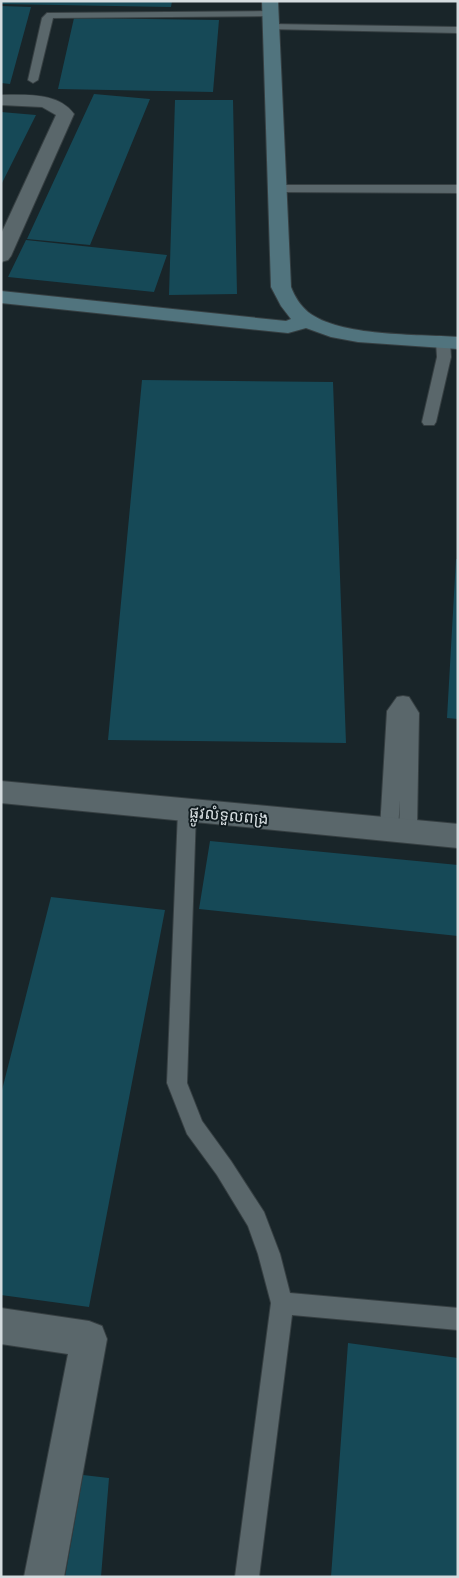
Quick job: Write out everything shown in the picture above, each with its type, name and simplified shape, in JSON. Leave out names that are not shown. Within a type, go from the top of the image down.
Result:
[{"type":"street","points":[[270,14],[281,287],[290,306],[307,320],[336,331],[450,343]]},
{"type":"street","points":[[1,100],[34,101],[62,110],[65,114],[1,256]]},
{"type":"street","points":[[1,296],[288,327],[307,320]]},
{"type":"street","name":"ផ្លូវលំទួលពង្រ","points":[[1,792],[458,836]]},
{"type":"street","points":[[1,1326],[89,1339],[44,1577]]},
{"type":"lane","points":[[33,80],[47,18],[51,15],[270,14],[458,30]]},
{"type":"lane","points":[[277,189],[458,189]]},
{"type":"lane","points":[[429,422],[444,357],[450,343]]},
{"type":"lane","points":[[403,702],[410,713],[398,830],[392,789],[393,724],[395,711],[403,702]]},
{"type":"lane","points":[[187,811],[177,1083],[194,1127],[224,1168],[256,1220],[269,1254],[282,1303],[247,1577]]},
{"type":"lane","points":[[282,1303],[458,1319]]},
{"type":"building","points":[[1,1],[172,1],[171,7],[1,4]]},
{"type":"building","points":[[1,6],[31,7],[10,84],[1,83]]},
{"type":"building","points":[[74,18],[219,20],[213,92],[58,89]]},
{"type":"building","points":[[94,94],[150,99],[90,245],[27,239]]},
{"type":"building","points":[[175,100],[233,100],[237,294],[169,295]]},
{"type":"building","points":[[1,112],[36,115],[1,185]]},
{"type":"building","points":[[26,240],[167,255],[154,292],[8,277]]},
{"type":"building","points":[[142,380],[333,382],[346,743],[108,740]]},
{"type":"building","points":[[456,559],[458,559],[458,719],[447,718]]},
{"type":"building","points":[[210,841],[458,865],[458,936],[199,909]]},
{"type":"building","points":[[51,897],[165,910],[89,1307],[1,1295],[1,1094]]},
{"type":"building","points":[[348,1343],[458,1358],[458,1577],[331,1577]]},
{"type":"building","points":[[83,1475],[109,1478],[101,1577],[65,1577]]}]
